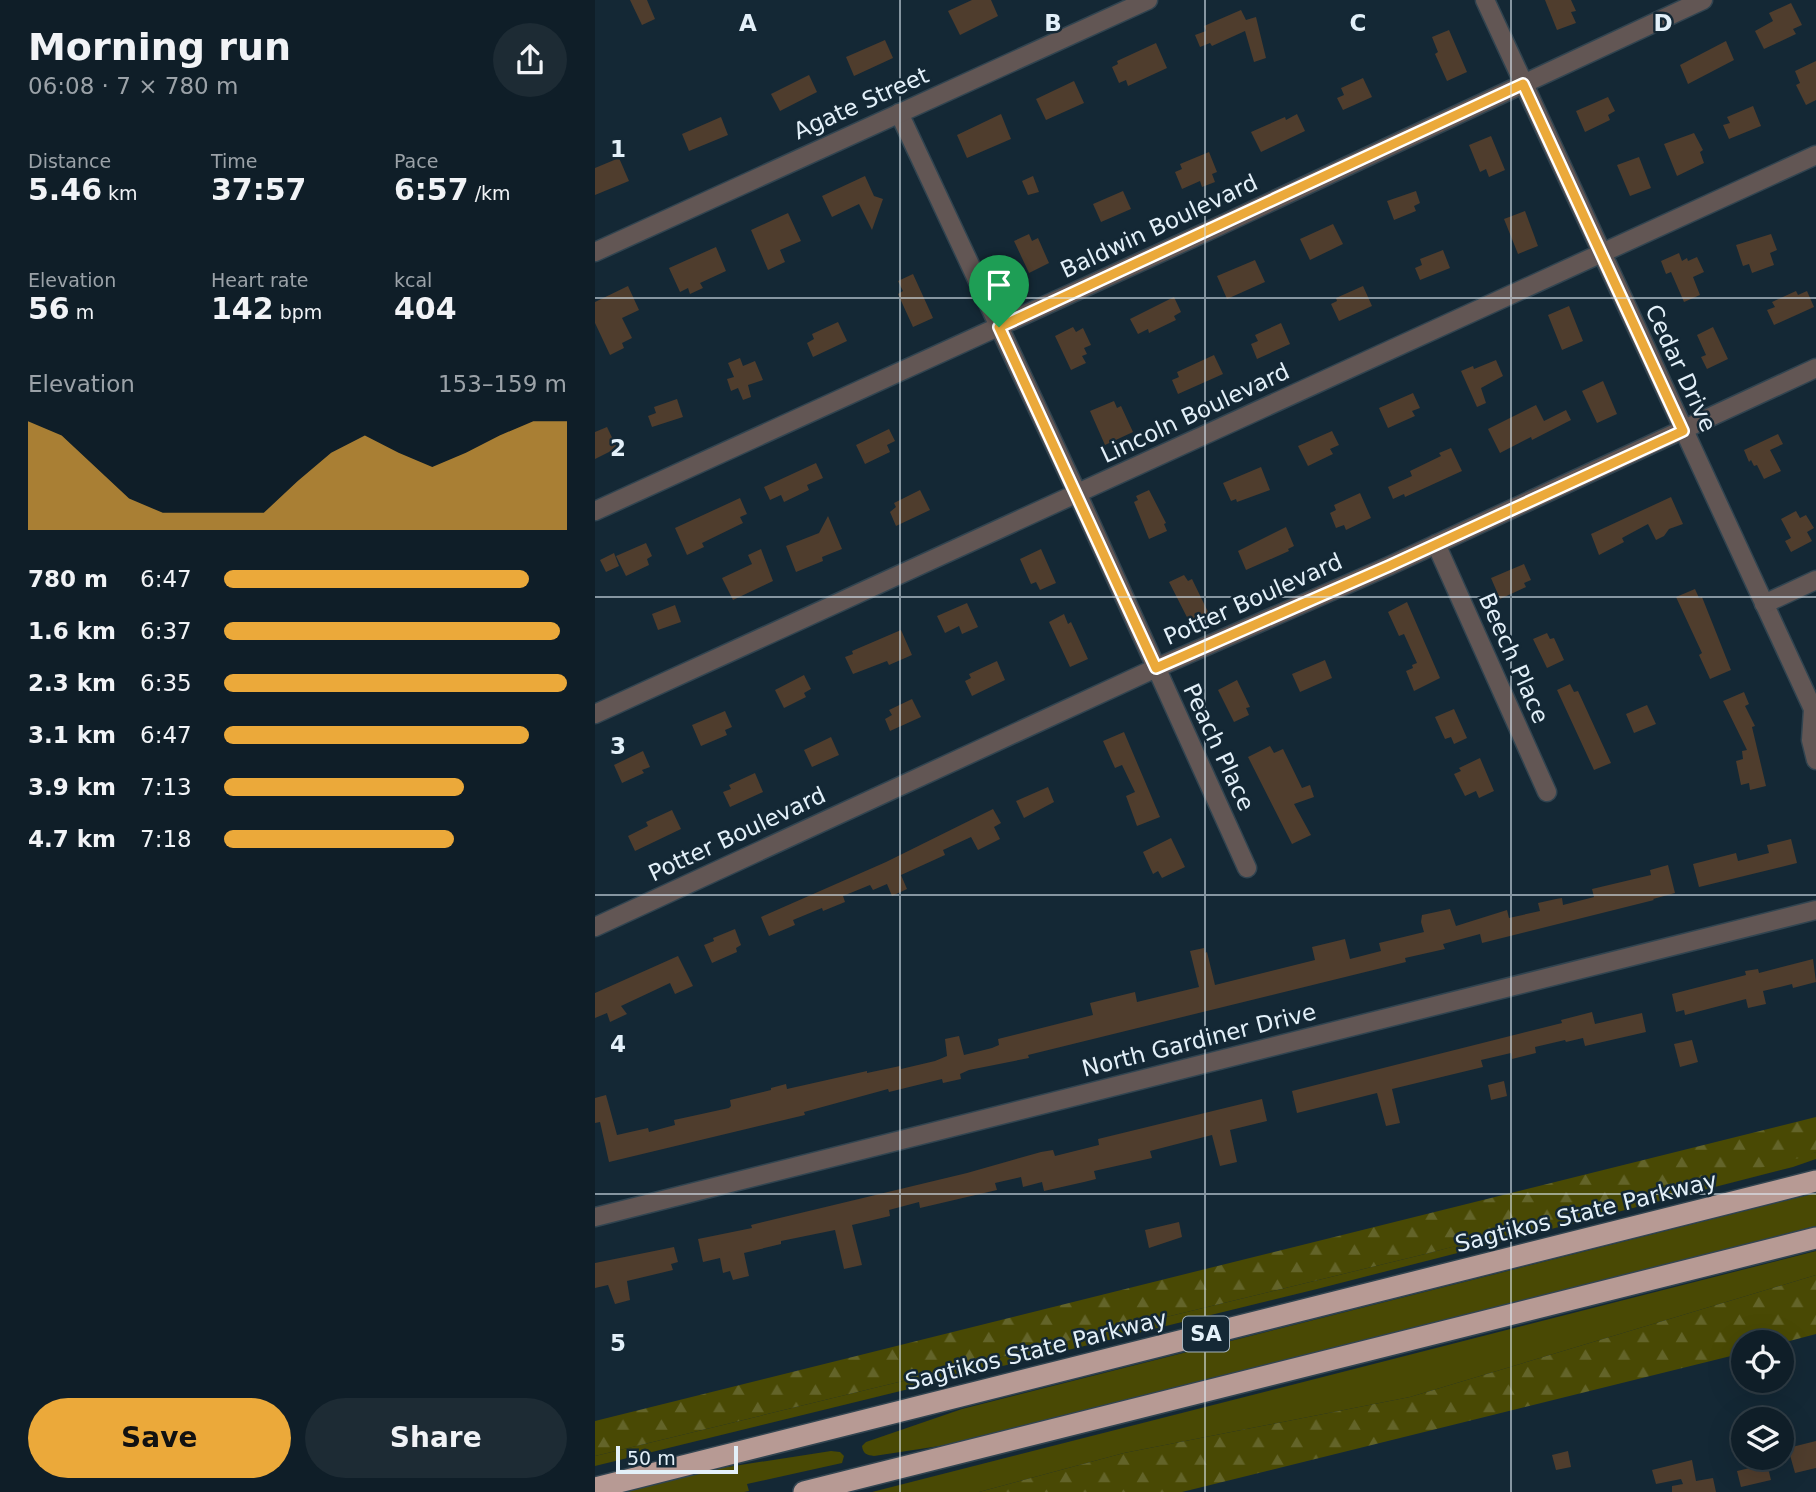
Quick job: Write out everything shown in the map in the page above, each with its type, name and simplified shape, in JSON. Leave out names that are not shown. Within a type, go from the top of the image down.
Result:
[{"type":"highway","name":"Sagtikos State Parkway","points":[[595,1488],[1816,1181]]},
{"type":"highway","name":"SA","points":[[804,1492],[1816,1237]]},
{"type":"street","name":"Agate Street","points":[[595,252],[1148,0]]},
{"type":"street","name":"Cedar Drive","points":[[1485,0],[1813,709],[1811,740],[1816,760]]},
{"type":"street","name":"Baldwin Boulevard","points":[[595,511],[999,327],[1703,0]]},
{"type":"street","name":"Peach Place","points":[[899,113],[1078,495],[1247,868]]},
{"type":"street","name":"Lincoln Boulevard","points":[[595,714],[1816,155]]},
{"type":"street","name":"Potter Boulevard","points":[[595,927],[1816,368]]},
{"type":"street","name":"Beech Place","points":[[1436,544],[1547,792]]},
{"type":"street","points":[[1764,604],[1816,580]]},
{"type":"street","name":"North Gardiner Drive","points":[[595,1217],[1816,910]]},
{"type":"green space","points":[[1816,1117],[1816,1152],[1803,1157],[1421,1255],[595,1456],[595,1421]]},
{"type":"green space","points":[[1816,1152],[1816,1159],[1793,1167],[1317,1289],[595,1466],[595,1456],[1421,1255]]},
{"type":"green space","points":[[1816,1193],[1816,1226],[979,1440],[874,1456],[866,1454],[862,1446],[866,1442],[962,1409]]},
{"type":"green space","points":[[1816,1251],[1816,1275],[1410,1397],[1124,1453],[979,1492],[872,1492]]},
{"type":"green space","points":[[1816,1275],[1816,1334],[1794,1340],[1794,1330],[1731,1330],[1731,1356],[1182,1492],[979,1492],[1124,1453],[1410,1397]]},
{"type":"green space","points":[[831,1451],[840,1452],[844,1456],[842,1463],[747,1484],[749,1491],[744,1492],[620,1492],[708,1470]]},
{"type":"building","points":[[630,0],[647,0],[655,19],[642,25]]},
{"type":"building","points":[[972,0],[991,0],[998,16],[960,35],[948,11]]},
{"type":"building","points":[[1545,0],[1571,0],[1576,11],[1571,12],[1576,23],[1557,30]]},
{"type":"building","points":[[1791,3],[1802,25],[1793,29],[1796,34],[1764,49],[1755,31],[1773,21],[1769,13]]},
{"type":"building","points":[[1241,10],[1246,20],[1256,17],[1266,58],[1254,62],[1245,31],[1212,46],[1210,43],[1200,47],[1195,35],[1206,31],[1204,26]]},
{"type":"building","points":[[1449,30],[1467,72],[1447,81],[1435,54],[1438,52],[1432,37]]},
{"type":"building","points":[[885,40],[893,58],[854,76],[846,57]]},
{"type":"building","points":[[1726,41],[1734,60],[1688,84],[1680,65]]},
{"type":"building","points":[[1156,43],[1167,68],[1128,86],[1126,80],[1119,83],[1112,67],[1118,64],[1117,61]]},
{"type":"building","points":[[1816,61],[1816,100],[1806,105],[1796,85],[1800,83],[1795,71]]},
{"type":"building","points":[[809,75],[817,92],[780,111],[771,94]]},
{"type":"building","points":[[1363,78],[1372,97],[1343,110],[1337,98],[1344,95],[1341,88]]},
{"type":"building","points":[[1074,81],[1084,103],[1046,120],[1036,99]]},
{"type":"building","points":[[1608,97],[1615,111],[1608,115],[1610,120],[1585,132],[1576,111]]},
{"type":"building","points":[[1753,106],[1761,126],[1729,139],[1723,125],[1730,123],[1727,117]]},
{"type":"building","points":[[1001,114],[1011,139],[967,158],[957,135]]},
{"type":"building","points":[[1297,114],[1305,131],[1261,152],[1251,132]]},
{"type":"building","points":[[721,117],[728,135],[689,151],[682,134]]},
{"type":"building","points":[[1694,133],[1703,150],[1700,152],[1704,163],[1677,176],[1664,144]]},
{"type":"building","points":[[1491,136],[1505,170],[1489,177],[1486,169],[1480,172],[1469,145]]},
{"type":"building","points":[[1209,152],[1217,172],[1212,174],[1215,182],[1202,187],[1200,181],[1182,189],[1175,172],[1182,169],[1180,164]]},
{"type":"building","points":[[1639,157],[1651,188],[1630,196],[1617,165]]},
{"type":"building","points":[[619,158],[629,181],[595,195],[595,168]]},
{"type":"building","points":[[865,176],[874,196],[883,199],[872,230],[859,204],[832,217],[822,196]]},
{"type":"building","points":[[1033,176],[1039,192],[1028,195],[1022,181]]},
{"type":"building","points":[[1123,191],[1131,209],[1101,222],[1093,204]]},
{"type":"building","points":[[1416,191],[1420,203],[1414,206],[1416,211],[1394,220],[1387,201]]},
{"type":"building","points":[[1525,211],[1538,246],[1518,254],[1504,219]]},
{"type":"building","points":[[788,213],[801,241],[780,250],[785,262],[768,270],[751,230]]},
{"type":"building","points":[[1333,224],[1343,244],[1310,260],[1300,239]]},
{"type":"building","points":[[1029,234],[1032,241],[1038,238],[1049,263],[1029,273],[1014,241]]},
{"type":"building","points":[[1771,234],[1777,250],[1770,253],[1774,265],[1752,273],[1749,264],[1743,266],[1736,245]]},
{"type":"building","points":[[716,247],[726,271],[700,283],[703,288],[690,294],[688,288],[680,292],[669,268]]},
{"type":"building","points":[[1443,250],[1450,268],[1420,280],[1415,268],[1422,265],[1420,259]]},
{"type":"building","points":[[1679,253],[1682,261],[1697,257],[1704,272],[1693,277],[1700,295],[1684,302],[1671,272],[1666,274],[1661,261]]},
{"type":"building","points":[[1255,260],[1265,282],[1227,299],[1217,276]]},
{"type":"building","points":[[913,274],[933,318],[913,327],[898,294],[903,291],[898,281]]},
{"type":"building","points":[[628,286],[639,310],[622,318],[632,338],[622,343],[624,348],[610,355],[595,323],[595,302]]},
{"type":"building","points":[[1363,286],[1372,306],[1339,321],[1331,304],[1337,301],[1336,298]]},
{"type":"building","points":[[1796,291],[1798,295],[1807,291],[1814,307],[1774,325],[1767,310],[1775,307],[1772,302]]},
{"type":"building","points":[[1174,297],[1181,312],[1174,316],[1176,320],[1149,333],[1148,329],[1138,334],[1130,319]]},
{"type":"building","points":[[1569,306],[1583,341],[1562,350],[1548,315]]},
{"type":"building","points":[[838,322],[847,341],[813,357],[807,343],[814,339],[812,334]]},
{"type":"building","points":[[1281,323],[1290,344],[1257,359],[1251,344],[1258,341],[1255,335]]},
{"type":"building","points":[[1073,327],[1076,332],[1083,328],[1091,345],[1084,348],[1087,354],[1082,356],[1086,363],[1071,370],[1055,336]]},
{"type":"building","points":[[1713,327],[1728,359],[1707,369],[1701,357],[1706,355],[1697,335]]},
{"type":"building","points":[[1214,355],[1223,374],[1178,394],[1172,380],[1179,377],[1177,372]]},
{"type":"building","points":[[740,358],[743,366],[755,361],[763,380],[748,385],[751,397],[743,400],[738,388],[731,391],[727,379],[734,377],[728,363]]},
{"type":"building","points":[[1496,360],[1503,376],[1481,388],[1486,403],[1477,407],[1461,371]]},
{"type":"building","points":[[1603,381],[1617,414],[1597,423],[1582,391]]},
{"type":"building","points":[[1413,393],[1420,408],[1412,411],[1415,416],[1388,428],[1379,408]]},
{"type":"building","points":[[677,399],[683,417],[652,427],[648,416],[656,413],[654,407]]},
{"type":"building","points":[[1114,401],[1117,408],[1121,406],[1133,432],[1105,445],[1090,411]]},
{"type":"building","points":[[1536,405],[1544,421],[1566,410],[1571,420],[1500,453],[1488,429]]},
{"type":"building","points":[[607,427],[617,448],[595,459],[595,432]]},
{"type":"building","points":[[889,429],[895,441],[887,445],[890,452],[865,464],[856,445]]},
{"type":"building","points":[[1332,431],[1339,445],[1330,449],[1333,454],[1308,466],[1298,446]]},
{"type":"building","points":[[1778,434],[1783,444],[1770,450],[1781,471],[1764,479],[1757,465],[1754,466],[1751,460],[1749,462],[1744,450]]},
{"type":"building","points":[[1451,448],[1462,471],[1405,497],[1404,494],[1393,499],[1388,487],[1412,476],[1410,471]]},
{"type":"building","points":[[816,463],[823,478],[807,485],[809,490],[784,502],[781,495],[770,500],[764,487]]},
{"type":"building","points":[[1261,467],[1270,490],[1237,502],[1236,499],[1231,501],[1223,483]]},
{"type":"building","points":[[920,490],[930,510],[896,526],[890,512],[896,507],[894,503]]},
{"type":"building","points":[[1149,490],[1166,523],[1164,524],[1167,531],[1149,539],[1134,502],[1138,500],[1136,496]]},
{"type":"building","points":[[1360,493],[1371,518],[1346,530],[1344,525],[1336,528],[1330,513],[1336,510],[1334,505]]},
{"type":"building","points":[[1671,497],[1683,524],[1669,529],[1664,536],[1656,540],[1648,524],[1622,538],[1624,542],[1599,555],[1591,534]]},
{"type":"building","points":[[740,498],[747,514],[740,517],[743,523],[702,543],[704,547],[687,555],[675,528]]},
{"type":"building","points":[[1796,511],[1800,518],[1806,515],[1814,528],[1807,532],[1812,541],[1791,552],[1785,541],[1791,538],[1781,519]]},
{"type":"building","points":[[828,516],[842,549],[822,557],[823,561],[796,572],[786,546],[819,533]]},
{"type":"building","points":[[1286,527],[1294,546],[1288,549],[1289,551],[1246,570],[1238,551]]},
{"type":"building","points":[[646,543],[652,556],[647,559],[649,565],[626,576],[616,556]]},
{"type":"building","points":[[761,549],[773,581],[733,600],[722,578],[752,564],[748,555]]},
{"type":"building","points":[[1041,549],[1056,583],[1040,590],[1036,582],[1031,584],[1020,559]]},
{"type":"building","points":[[614,553],[619,566],[606,572],[600,560]]},
{"type":"building","points":[[1524,564],[1531,580],[1524,583],[1526,587],[1500,599],[1491,578]]},
{"type":"building","points":[[1184,575],[1188,581],[1192,579],[1210,616],[1191,625],[1169,582]]},
{"type":"building","points":[[1695,589],[1699,598],[1702,597],[1731,670],[1710,679],[1699,655],[1702,653],[1676,597]]},
{"type":"building","points":[[1407,602],[1440,678],[1414,691],[1406,671],[1417,663],[1404,634],[1399,636],[1388,612]]},
{"type":"building","points":[[967,603],[978,627],[962,634],[959,626],[945,633],[937,616]]},
{"type":"building","points":[[675,605],[681,622],[658,630],[652,614]]},
{"type":"building","points":[[1064,614],[1068,624],[1071,622],[1088,659],[1070,667],[1049,622]]},
{"type":"building","points":[[901,630],[912,655],[889,665],[887,661],[853,674],[845,657],[853,654],[852,651]]},
{"type":"building","points":[[1547,633],[1550,639],[1554,638],[1564,660],[1547,668],[1533,639]]},
{"type":"building","points":[[1325,660],[1332,678],[1300,692],[1292,674]]},
{"type":"building","points":[[997,661],[1005,680],[972,696],[965,681],[971,678],[969,674]]},
{"type":"building","points":[[804,675],[811,689],[804,693],[806,697],[784,708],[775,690]]},
{"type":"building","points":[[1237,680],[1250,707],[1246,708],[1249,715],[1234,722],[1218,690]]},
{"type":"building","points":[[1570,684],[1574,692],[1578,691],[1611,763],[1594,770],[1557,690]]},
{"type":"building","points":[[1744,692],[1749,704],[1745,706],[1755,726],[1752,727],[1766,786],[1750,790],[1749,783],[1741,785],[1736,761],[1743,759],[1742,751],[1747,750],[1723,701]]},
{"type":"building","points":[[912,699],[921,717],[890,731],[885,719],[892,715],[889,710]]},
{"type":"building","points":[[1647,705],[1656,724],[1634,733],[1626,714]]},
{"type":"building","points":[[1454,709],[1467,738],[1454,744],[1451,737],[1445,739],[1435,717]]},
{"type":"building","points":[[725,711],[732,727],[725,730],[727,735],[701,746],[692,725]]},
{"type":"building","points":[[1124,732],[1160,817],[1137,826],[1126,796],[1135,792],[1122,765],[1115,768],[1103,741]]},
{"type":"building","points":[[831,737],[839,755],[812,767],[804,750]]},
{"type":"building","points":[[1270,746],[1274,753],[1283,749],[1302,788],[1310,785],[1314,797],[1294,804],[1311,835],[1292,844],[1248,757]]},
{"type":"building","points":[[643,751],[650,767],[642,770],[644,773],[622,783],[614,765]]},
{"type":"building","points":[[1480,758],[1494,791],[1479,798],[1476,791],[1465,796],[1454,774],[1461,771],[1459,768]]},
{"type":"building","points":[[755,773],[763,792],[730,807],[723,792],[731,789],[729,785]]},
{"type":"building","points":[[1048,787],[1054,802],[1024,818],[1016,801]]},
{"type":"building","points":[[993,809],[1001,823],[994,827],[1000,839],[978,850],[971,837],[943,850],[945,855],[901,875],[907,889],[892,896],[887,884],[873,890],[870,885],[843,896],[845,902],[793,920],[795,925],[769,936],[761,917],[886,862]]},
{"type":"building","points":[[672,810],[681,829],[635,851],[628,836],[648,826],[646,822]]},
{"type":"building","points":[[1171,838],[1185,867],[1162,878],[1158,871],[1153,874],[1143,852]]},
{"type":"building","points":[[1791,839],[1797,863],[1699,887],[1693,864],[1736,853],[1738,861],[1769,853],[1767,845]]},
{"type":"building","points":[[1668,865],[1675,893],[1654,900],[1482,943],[1480,934],[1443,944],[1445,949],[1405,958],[1406,962],[1028,1055],[1029,1058],[969,1070],[960,1074],[961,1079],[943,1083],[942,1079],[889,1092],[888,1089],[804,1112],[805,1115],[609,1162],[600,1122],[595,1123],[595,1098],[606,1095],[617,1135],[648,1128],[649,1132],[675,1125],[674,1120],[729,1108],[730,1100],[786,1084],[787,1089],[867,1071],[900,1066],[901,1069],[935,1061],[947,1056],[945,1039],[959,1036],[964,1055],[992,1048],[999,1045],[998,1039],[1093,1015],[1090,1003],[1135,992],[1137,1002],[1199,987],[1190,951],[1204,948],[1205,953],[1207,952],[1215,985],[1315,960],[1312,947],[1345,939],[1350,959],[1381,951],[1379,943],[1424,932],[1422,915],[1450,909],[1456,926],[1507,910],[1509,918],[1540,911],[1538,903],[1562,898],[1563,905],[1594,897],[1592,889],[1651,875],[1650,870]]},
{"type":"building","points":[[735,929],[741,945],[736,948],[737,952],[712,963],[704,945]]},
{"type":"building","points":[[678,956],[693,986],[675,994],[670,983],[621,1006],[627,1014],[610,1022],[607,1013],[595,1018],[595,993]]},
{"type":"building","points":[[1813,959],[1816,982],[1763,991],[1766,1004],[1748,1008],[1746,999],[1685,1015],[1684,1010],[1676,1012],[1672,994],[1746,975],[1745,971],[1758,969],[1759,973]]},
{"type":"building","points":[[1592,1012],[1595,1024],[1642,1013],[1646,1032],[1585,1046],[1583,1038],[1565,1040],[1535,1047],[1536,1053],[1512,1059],[1511,1053],[1481,1060],[1483,1067],[1392,1089],[1400,1123],[1386,1126],[1377,1093],[1297,1113],[1292,1091],[1562,1023],[1561,1020]]},
{"type":"building","points":[[1692,1040],[1698,1062],[1680,1067],[1674,1044]]},
{"type":"building","points":[[1504,1081],[1507,1096],[1491,1100],[1488,1085]]},
{"type":"building","points":[[1262,1099],[1267,1121],[1230,1130],[1237,1162],[1220,1166],[1212,1135],[1150,1151],[1152,1158],[1094,1171],[1096,1179],[1084,1182],[1044,1191],[1042,1182],[1023,1187],[1021,1177],[995,1183],[997,1190],[920,1208],[919,1202],[889,1210],[890,1216],[852,1225],[862,1265],[844,1269],[835,1230],[781,1241],[781,1244],[744,1253],[749,1276],[733,1280],[730,1271],[723,1273],[720,1258],[703,1262],[698,1239],[752,1228],[751,1225],[967,1173],[1041,1152],[1053,1150],[1055,1156],[1099,1145],[1098,1139]]},
{"type":"building","points":[[1179,1222],[1182,1237],[1149,1248],[1145,1230]]},
{"type":"building","points":[[674,1247],[678,1262],[671,1264],[673,1270],[627,1281],[630,1300],[615,1304],[608,1285],[595,1288],[595,1263]]},
{"type":"building","points":[[1816,1441],[1816,1468],[1795,1473],[1794,1446]]},
{"type":"building","points":[[1568,1451],[1571,1467],[1556,1470],[1552,1455]]},
{"type":"building","points":[[1692,1460],[1696,1481],[1713,1478],[1716,1492],[1672,1492],[1672,1486],[1683,1484],[1681,1479],[1656,1484],[1652,1470]]},
{"type":"building","points":[[1768,1470],[1771,1480],[1741,1487],[1737,1471]]},
{"type":"route","points":[[1523,84],[1683,431],[1389,566],[1156,668],[999,327],[1523,84]]}]
